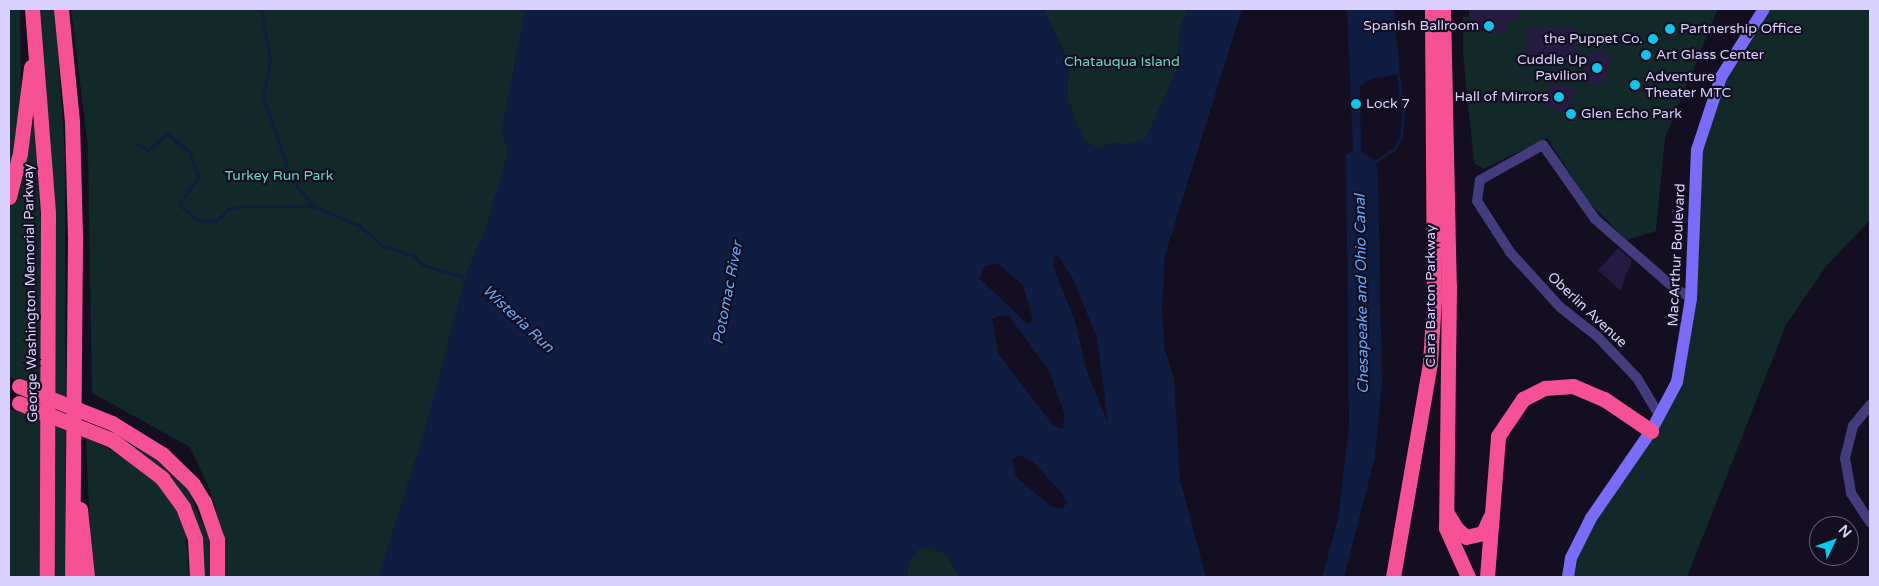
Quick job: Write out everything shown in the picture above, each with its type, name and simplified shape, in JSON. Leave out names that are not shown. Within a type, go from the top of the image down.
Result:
[{"type":"highway","name":"George Washington Memorial Parkway","points":[[32,9],[35,26],[48,214],[47,577]]},
{"type":"highway","points":[[61,9],[72,122],[75,230],[72,577]]},
{"type":"highway","name":"Clara Barton Parkway","points":[[1393,577],[1430,363],[1433,163],[1432,9]]},
{"type":"highway","name":"Clara Barton Parkway","points":[[1443,9],[1449,286],[1446,528],[1468,577]]},
{"type":"highway","points":[[9,197],[20,153],[35,26]]},
{"type":"highway","points":[[1426,196],[1433,163]]},
{"type":"highway","points":[[1424,273],[1430,363]]},
{"type":"highway","points":[[14,384],[112,423],[162,454],[193,484],[217,539],[217,577]]},
{"type":"highway","points":[[1487,577],[1498,436],[1515,407],[1535,392],[1558,386],[1587,391],[1651,431]]},
{"type":"highway","points":[[14,402],[112,440],[162,478],[183,507],[195,539],[197,577]]},
{"type":"highway","points":[[73,444],[87,577]]},
{"type":"highway","points":[[1446,511],[1460,534],[1473,537],[1488,528],[1493,506]]},
{"type":"main road","name":"MacArthur Boulevard","points":[[1568,577],[1571,558],[1590,518],[1651,431],[1677,382],[1691,298],[1697,150],[1721,77],[1764,9]]},
{"type":"street","name":"Oberlin Avenue","points":[[1659,415],[1637,378],[1598,337],[1560,307],[1510,252],[1477,201],[1477,187],[1486,174],[1543,145],[1595,219],[1674,288],[1691,298]]},
{"type":"street","points":[[1870,405],[1853,426],[1845,458],[1852,493],[1870,522]]},
{"type":"green space","points":[[9,9],[20,9],[21,96],[9,178]]},
{"type":"green space","points":[[37,9],[55,9],[65,154],[66,577],[53,577],[54,189]]},
{"type":"green space","name":"Turkey Run Park","points":[[71,9],[525,9],[502,133],[509,151],[487,225],[467,272],[427,423],[379,577],[224,577],[220,526],[210,490],[190,447],[92,393],[88,147]]},
{"type":"green space","name":"Chatauqua Island","points":[[1043,9],[1189,9],[1181,27],[1176,71],[1146,139],[1124,145],[1113,143],[1098,149],[1083,140],[1067,98],[1069,63]]},
{"type":"green space","name":"Glen Echo Park","points":[[1469,9],[1718,9],[1665,138],[1656,231],[1626,240],[1588,201],[1547,138],[1483,169],[1474,163],[1463,53],[1463,17],[1469,17]]},
{"type":"green space","points":[[1764,9],[1870,9],[1870,220],[1827,265],[1786,325],[1687,577],[1568,577],[1571,558],[1677,382],[1697,150],[1710,102]]},
{"type":"green space","points":[[34,121],[42,242],[45,387],[9,377],[9,213]]},
{"type":"green space","points":[[9,409],[44,420],[40,577],[9,577]]},
{"type":"green space","points":[[106,429],[154,455],[187,487],[210,541],[210,577],[200,577],[198,537],[133,448]]},
{"type":"green space","points":[[86,438],[116,452],[150,475],[167,495],[185,525],[189,577],[92,577]]},
{"type":"green space","points":[[930,547],[946,554],[960,577],[907,577],[909,563],[918,549]]},
{"type":"water","name":"Potomac River","points":[[525,9],[1043,9],[1069,64],[1067,98],[1083,140],[1098,149],[1113,143],[1125,145],[1146,138],[1176,71],[1181,27],[1189,9],[1242,9],[1165,255],[1162,311],[1165,350],[1174,378],[1180,480],[1206,577],[960,577],[946,554],[930,547],[918,549],[909,563],[907,577],[379,577],[427,423],[467,272],[487,225],[509,151],[502,133]],"holes":[[[1058,256],[1073,279],[1097,338],[1108,423],[1087,372],[1075,321],[1053,266],[1054,257]],[[997,263],[1023,285],[1033,321],[1028,324],[980,279],[984,267]],[[999,316],[1009,316],[1050,372],[1064,413],[1063,429],[1053,425],[999,355],[992,319]],[[1019,455],[1033,462],[1061,492],[1067,502],[1063,508],[1052,507],[1016,477],[1012,459]]]},
{"type":"water","name":"Chesapeake and Ohio Canal","points":[[1347,9],[1394,9],[1400,74],[1371,79],[1360,86],[1361,151],[1376,161],[1378,173],[1382,382],[1375,457],[1344,577],[1322,577],[1338,519],[1349,427],[1346,154],[1353,151]]},
{"type":"building","name":"Spanish Ballroom","points":[[1471,9],[1517,9],[1517,21],[1508,20],[1507,33],[1471,32]]},
{"type":"building","points":[[1526,27],[1576,29],[1575,60],[1525,58]]},
{"type":"building","name":"Cuddle Up Pavilion","points":[[1605,50],[1611,60],[1605,81],[1591,86],[1583,75],[1586,60],[1592,51]]},
{"type":"building","name":"Hall of Mirrors","points":[[1550,82],[1574,88],[1568,112],[1544,106]]},
{"type":"building","points":[[1618,248],[1632,260],[1620,291],[1598,270]]},
{"type":"waterway","points":[[261,9],[270,61],[263,96],[287,166],[280,174],[291,179],[312,205]]},
{"type":"waterway","points":[[1376,161],[1395,148],[1401,136],[1403,111],[1398,75]]},
{"type":"waterway","name":"Wisteria Run","points":[[138,145],[148,150],[167,134],[189,151],[198,177],[179,205],[198,220],[216,221],[229,209],[243,206],[312,206],[359,225],[381,245],[414,256],[423,265],[469,279]]},
{"type":"place","name":"Spanish Ballroom","points":[[1489,26]]},
{"type":"place","name":"Partnership Office","points":[[1670,29]]},
{"type":"place","name":"the Puppet Co.","points":[[1653,39]]},
{"type":"place","name":"Art Glass Center","points":[[1646,55]]},
{"type":"place","name":"Cuddle Up Pavilion","points":[[1597,68]]},
{"type":"place","name":"Adventure Theater MTC","points":[[1635,85]]},
{"type":"place","name":"Hall of Mirrors","points":[[1559,97]]},
{"type":"place","name":"Lock 7","points":[[1356,104]]},
{"type":"place","name":"Glen Echo Park","points":[[1571,114]]}]
